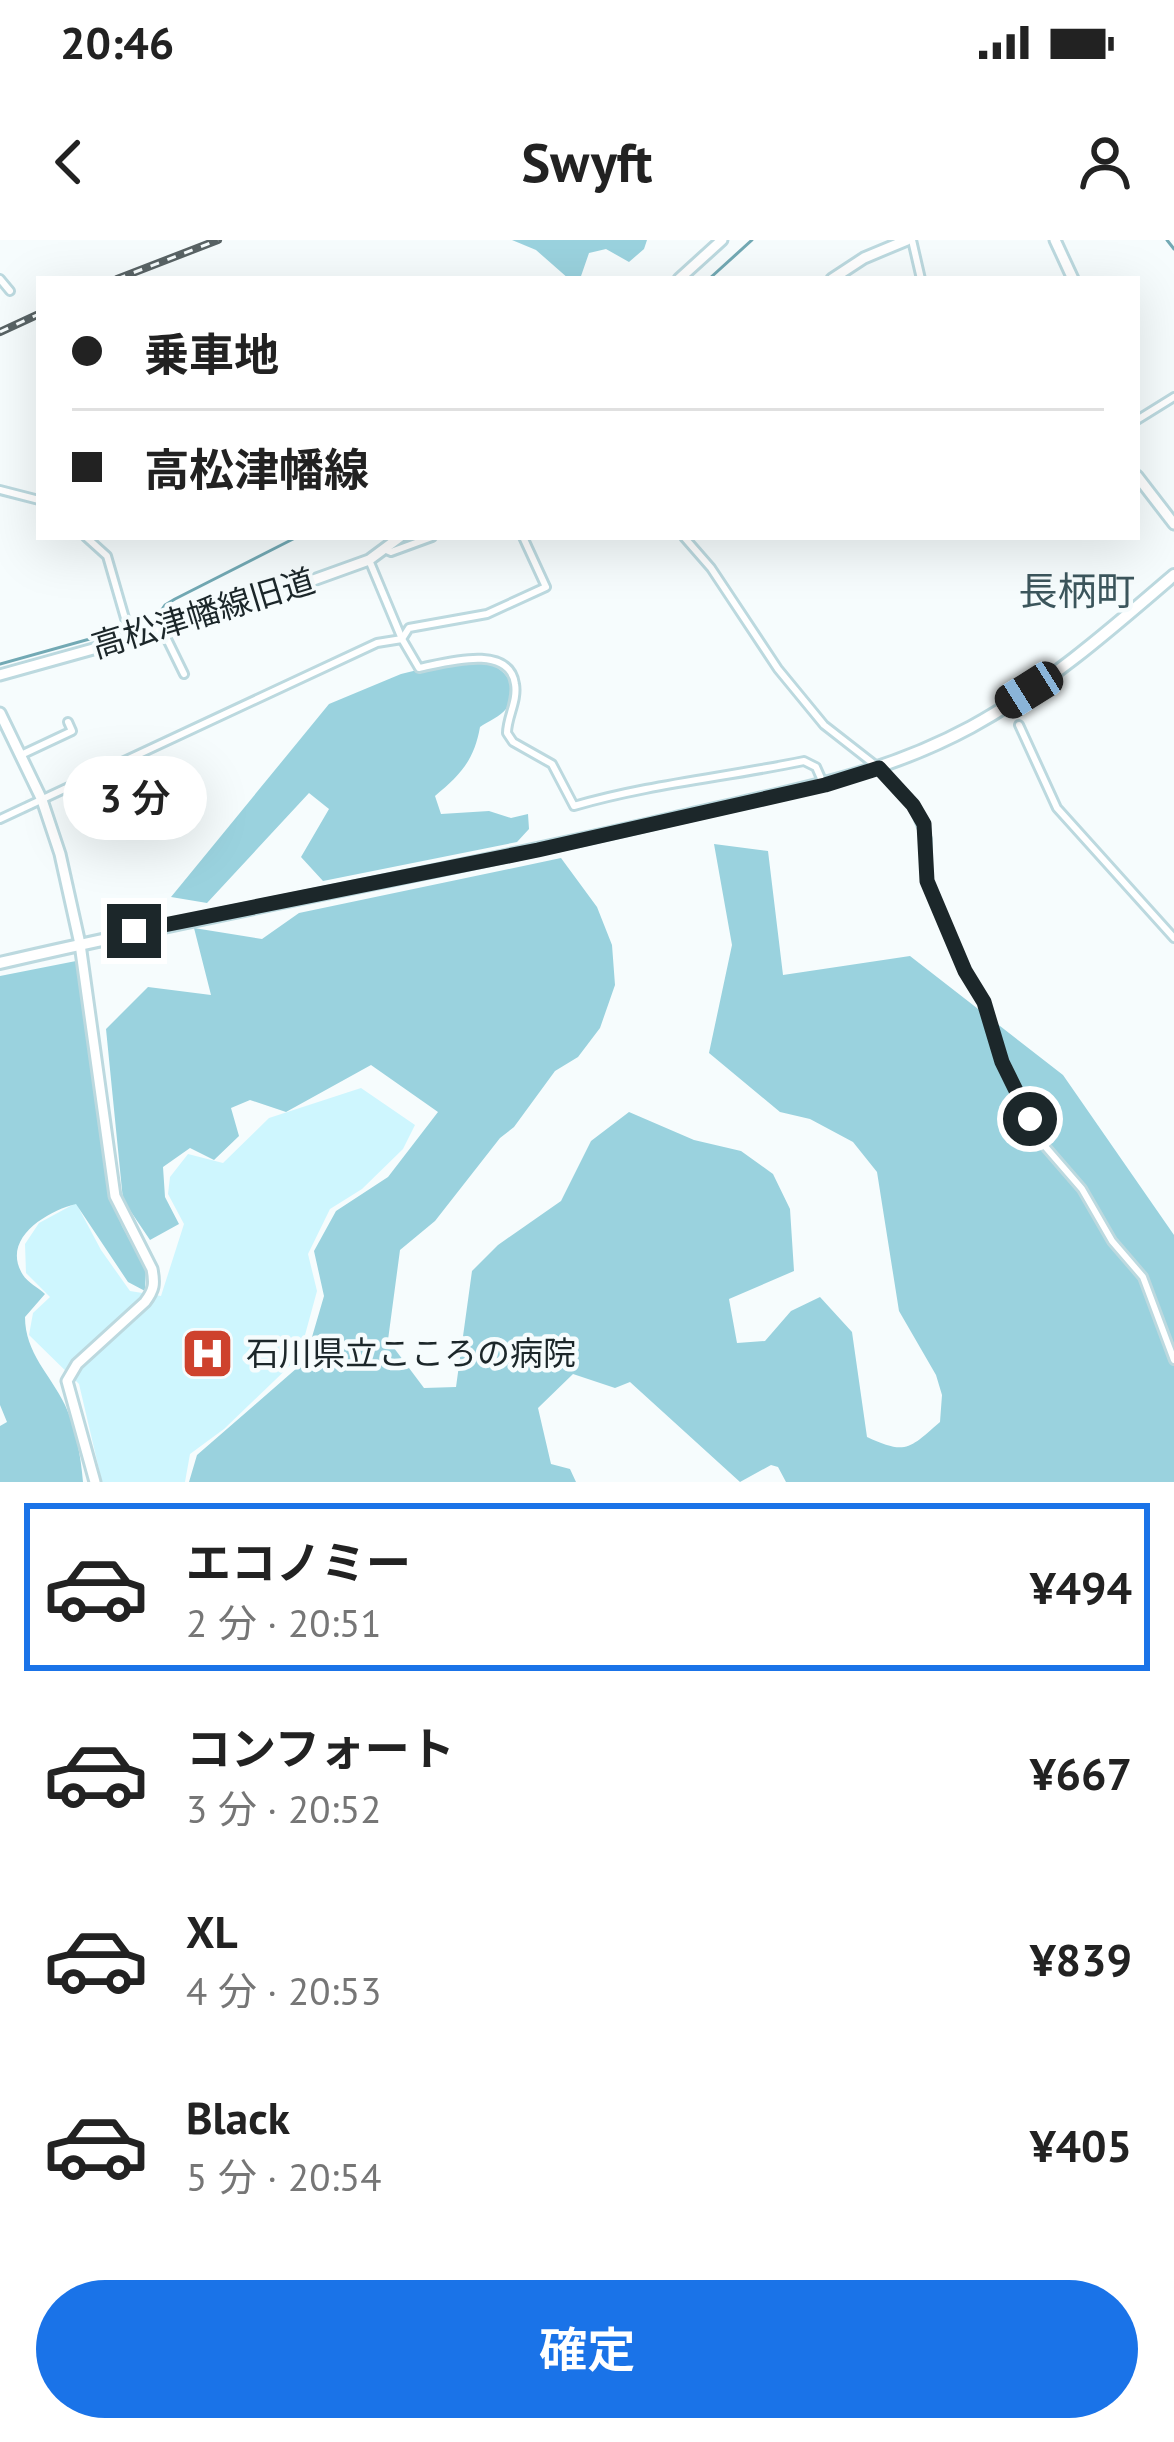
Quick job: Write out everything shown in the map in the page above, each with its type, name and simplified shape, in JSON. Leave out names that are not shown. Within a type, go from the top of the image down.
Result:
[{"type":"main road","points":[[0,962],[538,850],[825,785],[879,768],[970,728],[1070,665],[1174,575]]},
{"type":"street","points":[[682,276],[722,240]]},
{"type":"street","points":[[837,276],[864,258],[910,240],[920,276]]},
{"type":"street","points":[[1055,240],[1072,276]]},
{"type":"street","points":[[0,279],[10,291]]},
{"type":"street","points":[[1140,418],[1174,397]]},
{"type":"street","points":[[1140,480],[1174,524]]},
{"type":"street","points":[[0,490],[36,499]]},
{"type":"street","points":[[89,540],[106,556],[131,637]]},
{"type":"street","name":"高松津幡線旧道","points":[[0,675],[163,631],[369,560],[396,540]]},
{"type":"street","points":[[384,549],[391,552],[424,540]]},
{"type":"street","points":[[0,819],[377,643],[402,639],[409,628],[487,614],[546,587],[524,540]]},
{"type":"street","points":[[687,540],[711,568],[778,669],[824,724],[879,768],[913,805],[924,824],[927,881],[965,971],[984,1002],[1017,1095],[1043,1144],[1082,1189],[1112,1241],[1143,1277],[1174,1360]]},
{"type":"street","points":[[369,560],[419,668],[442,661],[502,663],[515,685],[507,733],[513,742],[552,764],[574,806],[638,788],[718,779],[804,761],[816,767],[825,785]]},
{"type":"street","points":[[163,631],[184,674]]},
{"type":"street","points":[[0,713],[42,800],[60,854],[80,944],[115,1196],[154,1282],[154,1291],[145,1302],[77,1364],[67,1381],[95,1482]]},
{"type":"street","points":[[21,754],[72,731],[68,722]]},
{"type":"street","points":[[1019,725],[1057,808],[1174,938]]},
{"type":"shaded area","points":[[512,240],[647,240],[629,262],[606,249],[589,253],[581,276],[566,276],[536,250]]},
{"type":"shaded area","points":[[484,661],[509,679],[510,701],[504,712],[480,727],[465,766],[435,796],[441,814],[489,811],[511,818],[528,814],[529,829],[517,842],[323,881],[301,857],[329,809],[309,793],[207,903],[171,897],[329,704],[401,674],[450,662]]},
{"type":"shaded area","points":[[714,844],[768,851],[783,975],[910,956],[1063,1075],[1174,1235],[1174,1482],[786,1482],[778,1467],[771,1465],[740,1482],[630,1382],[615,1388],[573,1374],[538,1408],[551,1464],[570,1469],[576,1482],[189,1482],[197,1455],[305,1361],[324,1296],[314,1251],[336,1211],[388,1177],[438,1112],[371,1065],[286,1112],[250,1100],[231,1108],[239,1136],[214,1160],[190,1148],[163,1167],[165,1197],[179,1224],[150,1240],[123,1200],[106,1029],[148,987],[211,995],[194,928],[262,939],[299,913],[561,858],[597,907],[612,945],[615,985],[600,1028],[578,1057],[555,1071],[435,1221],[400,1250],[388,1340],[424,1388],[456,1387],[472,1271],[498,1245],[561,1201],[591,1141],[629,1112],[694,1140],[741,1151],[773,1174],[790,1209],[794,1271],[729,1299],[737,1343],[765,1341],[791,1311],[820,1297],[852,1332],[867,1437],[906,1446],[940,1422],[942,1395],[936,1375],[899,1311],[877,1172],[853,1142],[810,1119],[780,1112],[709,1053],[732,945]]},
{"type":"shaded area","points":[[76,961],[106,1172],[122,1226],[146,1270],[145,1291],[128,1282],[76,1204],[40,1220],[22,1239],[17,1262],[25,1278],[45,1294],[25,1317],[26,1330],[69,1414],[83,1482],[0,1482],[0,1426],[7,1422],[0,1405],[0,976]]},
{"type":"shaded area","points":[[361,1088],[415,1125],[403,1149],[362,1189],[330,1209],[308,1254],[317,1291],[299,1357],[224,1429],[190,1454],[185,1482],[102,1482],[79,1384],[29,1335],[33,1313],[50,1297],[26,1273],[25,1244],[39,1223],[76,1203],[130,1291],[161,1296],[184,1224],[168,1194],[170,1177],[188,1154],[223,1163],[269,1118]]},
{"type":"waterway","points":[[712,276],[752,240]]},
{"type":"waterway","points":[[1167,240],[1174,249]]},
{"type":"waterway","points":[[0,664],[154,621],[175,599],[291,540]]},
{"type":"railway","points":[[125,276],[218,240]]},
{"type":"railway","points":[[0,332],[36,315]]},
{"type":"place","name":"石川県立こころの病院","points":[[207,1353]]},
{"type":"district","name":"長柄町","points":[[1077,591]]},
{"type":"route","points":[[134,931],[538,850],[825,785],[879,768],[924,824],[927,881],[965,971],[984,1002],[1002,1062],[1030,1119]]}]
